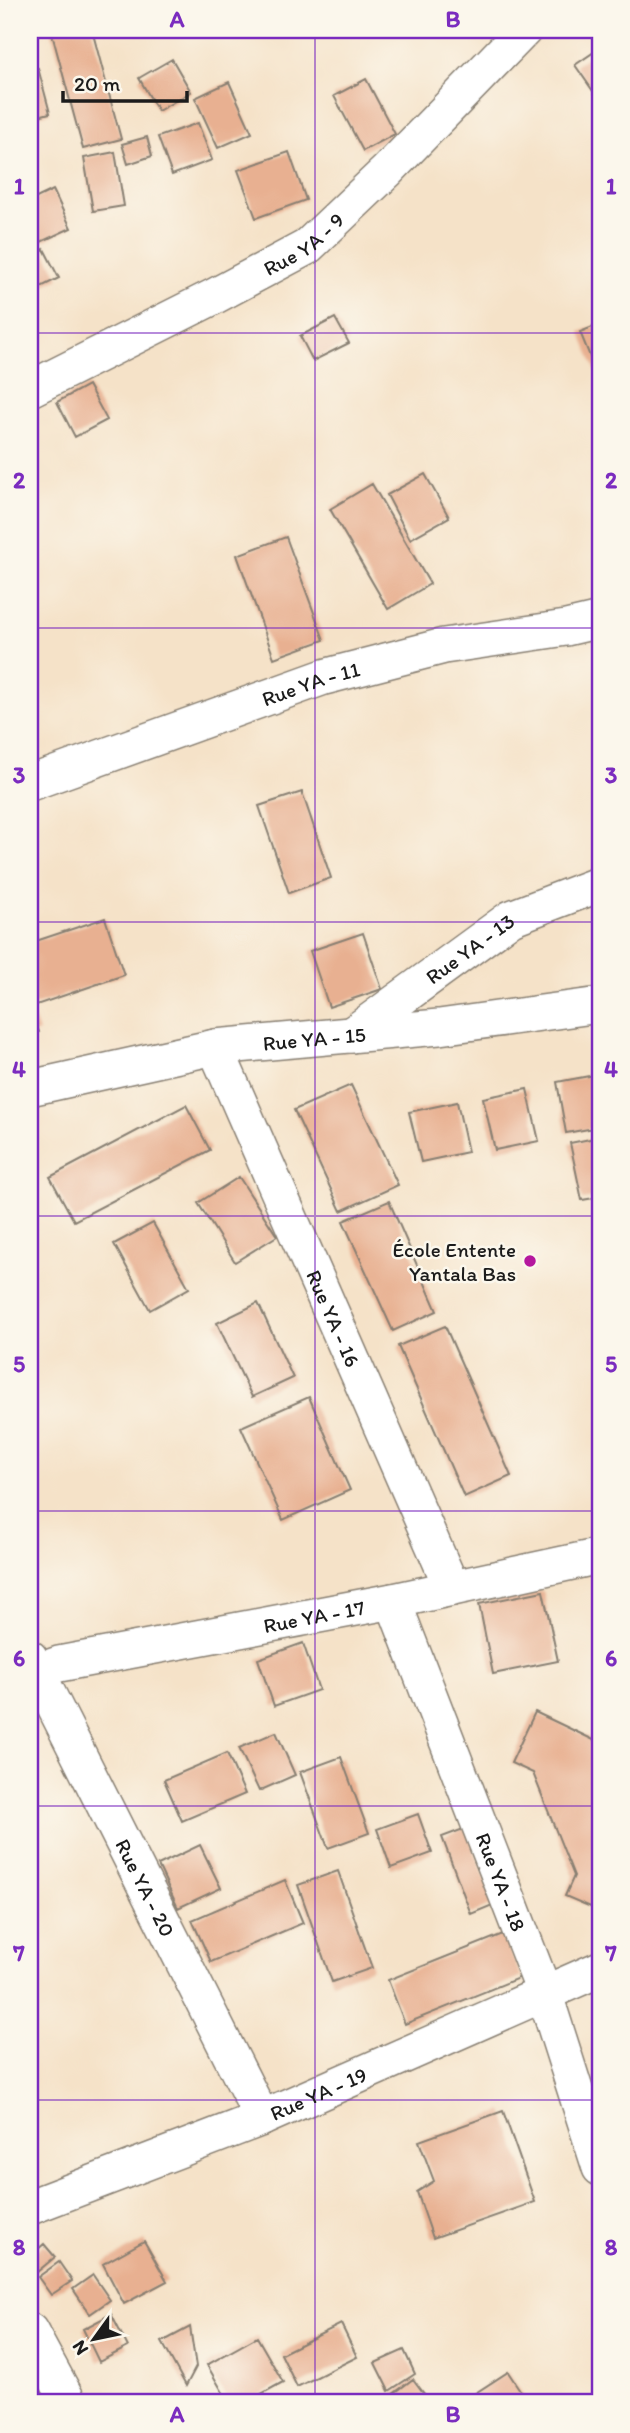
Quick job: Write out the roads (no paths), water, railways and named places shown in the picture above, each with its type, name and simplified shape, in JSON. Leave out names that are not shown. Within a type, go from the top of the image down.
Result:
[{"type":"street","name":"Rue YA - 9","points":[[30,389],[307,247],[387,172],[524,30]]},
{"type":"street","name":"Rue YA - 11","points":[[30,783],[324,677],[444,646],[566,628],[600,620]]},
{"type":"street","name":"Rue YA - 13","points":[[351,1035],[511,918],[600,884]]},
{"type":"street","name":"Rue YA - 15","points":[[30,1088],[215,1047],[439,1027],[600,1005]]},
{"type":"street","name":"Rue YA - 16","points":[[215,1047],[452,1588]]},
{"type":"street","name":"Rue YA - 17","points":[[32,1668],[393,1601],[600,1556]]},
{"type":"street","name":"Rue YA - 18","points":[[393,1601],[544,1992],[600,2168]]},
{"type":"street","name":"Rue YA - 20","points":[[32,1668],[262,2118]]},
{"type":"street","name":"Rue YA - 19","points":[[30,2207],[262,2118],[600,1969]]},
{"type":"street","points":[[30,2331],[69,2403]]},
{"type":"place","name":"École Entente Yantala Bas","points":[[530,1261]]}]
